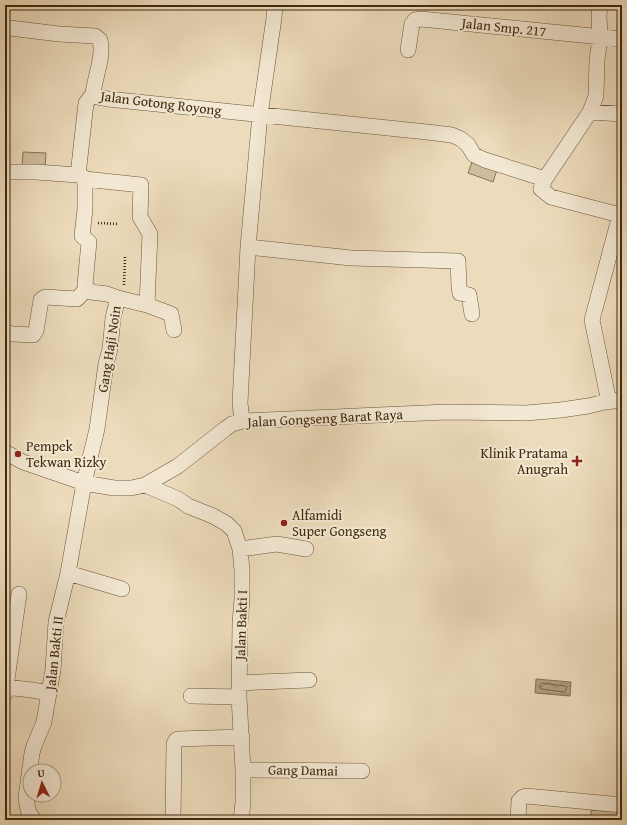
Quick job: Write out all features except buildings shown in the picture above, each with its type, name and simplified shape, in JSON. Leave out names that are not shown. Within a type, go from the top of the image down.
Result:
[{"type":"street","points":[[242,421],[240,403],[248,247],[260,115],[274,18],[274,5]]},
{"type":"street","points":[[600,5],[600,37],[597,60],[596,96],[590,112],[545,179],[541,189],[551,197],[621,214],[592,320],[615,401]]},
{"type":"street","name":"Jalan Smp. 217","points":[[408,50],[412,24],[415,20],[421,19],[600,37]]},
{"type":"street","name":"Jalan Gotong Royong","points":[[5,28],[95,36],[100,40],[102,45],[94,85],[93,94],[95,96],[108,99],[452,135],[461,139],[468,145],[474,155],[485,160],[545,179]]},
{"type":"street","points":[[600,37],[622,39]]},
{"type":"street","points":[[5,332],[32,335],[36,330],[41,300],[46,297],[77,299],[86,288],[89,242],[82,236],[85,210],[82,177],[86,103],[93,94]]},
{"type":"street","points":[[590,112],[622,114]]},
{"type":"street","points":[[5,172],[36,172],[141,185],[140,217],[150,234],[147,305]]},
{"type":"street","points":[[248,247],[351,258],[458,261],[460,293],[469,295],[472,314]]},
{"type":"street","name":"Gang Haji Noin","points":[[84,483],[97,429],[106,364],[110,349],[113,318],[120,298],[107,294],[91,292],[86,288]]},
{"type":"street","points":[[120,298],[147,305],[171,314],[174,330]]},
{"type":"street","name":"Jalan Gongseng Barat Raya","points":[[5,452],[23,462],[84,483],[114,488],[131,488],[144,484],[178,466],[232,424],[242,421],[447,412],[506,414],[526,413],[561,410],[615,401]]},
{"type":"street","name":"Jalan Bakti II","points":[[34,820],[29,813],[26,798],[32,753],[44,722],[53,670],[56,622],[68,573],[84,483]]},
{"type":"street","name":"Jalan Bakti I","points":[[144,484],[178,499],[188,506],[213,516],[227,524],[234,531],[240,549],[242,599],[240,623],[239,690],[243,770],[243,803],[241,820]]},
{"type":"street","points":[[240,549],[277,544],[306,550]]},
{"type":"street","points":[[68,573],[122,589]]},
{"type":"street","points":[[19,594],[5,690],[32,690],[49,693]]},
{"type":"street","points":[[191,696],[309,680]]},
{"type":"street","points":[[173,820],[174,742],[178,739],[242,737]]},
{"type":"street","name":"Gang Damai","points":[[243,770],[362,771]]},
{"type":"street","points":[[518,820],[519,801],[526,796],[622,805]]},
{"type":"path","points":[[83,222],[118,224]]},
{"type":"path","points":[[120,298],[125,257]]},
{"type":"shaded area","points":[[23,152],[46,153],[45,167],[22,166]]},
{"type":"shaded area","points":[[473,159],[498,167],[493,182],[468,173]]},
{"type":"shaded area","points":[[591,810],[622,812],[622,820],[591,820]]},
{"type":"water","points":[[536,679],[571,682],[570,696],[535,693]]},
{"type":"place","name":"Pempek Tekwan Rizky","points":[[18,454]]},
{"type":"place","name":"Klinik Pratama Anugrah","points":[[577,461]]},
{"type":"place","name":"Alfamidi Super Gongseng","points":[[284,523]]}]
